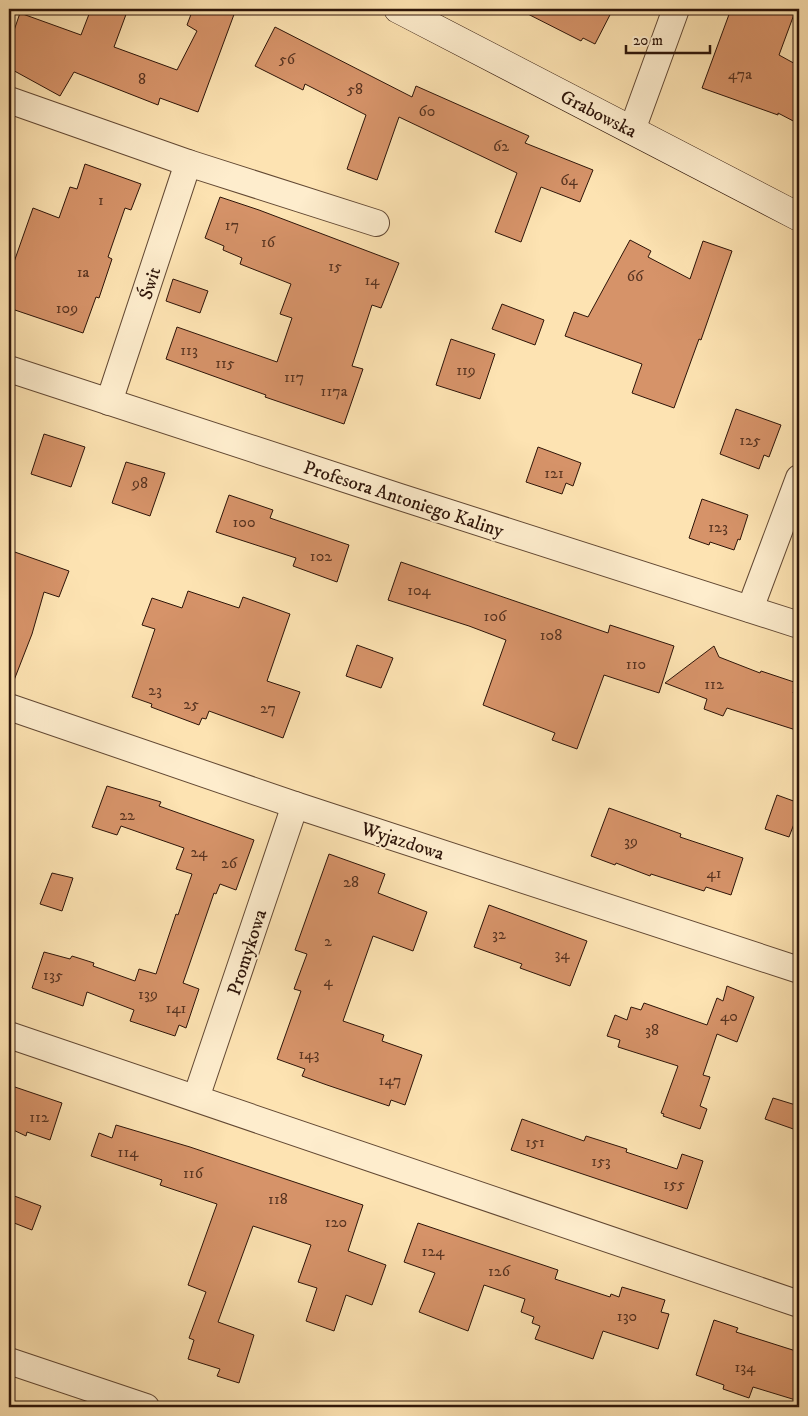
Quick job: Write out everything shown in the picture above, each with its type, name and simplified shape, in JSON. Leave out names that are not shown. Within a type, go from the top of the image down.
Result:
[{"type":"street","name":"Grabowska","points":[[398,9],[799,217]]},
{"type":"street","points":[[632,130],[676,9]]},
{"type":"street","points":[[9,100],[188,163],[376,223]]},
{"type":"street","name":"Świt","points":[[109,402],[188,163]]},
{"type":"street","name":"Profesora Antoniego Kaliny","points":[[9,369],[400,498],[799,625]]},
{"type":"street","points":[[750,608],[799,478]]},
{"type":"street","name":"Wyjazdowa","points":[[9,707],[295,805],[799,970]]},
{"type":"street","name":"Promykowa","points":[[196,1098],[295,805]]},
{"type":"street","points":[[9,1035],[799,1304]]},
{"type":"street","points":[[9,1362],[146,1407]]},
{"type":"building","points":[[91,9],[128,9],[114,47],[177,70],[197,31],[187,25],[193,9],[236,9],[198,112],[160,98],[158,105],[74,72],[60,96],[9,68],[9,45],[20,13],[81,35]]},
{"type":"building","points":[[518,9],[613,9],[595,44],[583,38],[581,41]]},
{"type":"building","points":[[731,9],[796,9],[779,55],[799,66],[799,124],[778,113],[778,115],[702,88]]},
{"type":"building","points":[[275,27],[412,97],[416,86],[529,136],[525,143],[593,170],[580,202],[541,187],[521,242],[495,232],[517,173],[399,117],[377,180],[347,169],[366,115],[305,84],[303,90],[255,66]]},
{"type":"building","points":[[85,164],[141,184],[131,210],[125,208],[108,257],[112,259],[99,298],[96,297],[83,333],[9,308],[9,260],[14,262],[33,208],[59,218],[70,187],[77,189]]},
{"type":"building","points":[[220,197],[399,263],[381,308],[372,305],[352,366],[363,369],[344,424],[265,397],[266,395],[166,359],[177,327],[277,362],[292,318],[280,314],[291,284],[240,264],[242,258],[223,250],[224,246],[205,238]]},
{"type":"building","points":[[630,240],[651,251],[648,257],[690,279],[703,241],[732,251],[701,340],[699,339],[674,408],[632,393],[642,364],[565,336],[574,312],[588,317]]},
{"type":"building","points":[[173,279],[208,291],[200,313],[166,301]]},
{"type":"building","points":[[502,304],[544,320],[535,345],[492,329]]},
{"type":"building","points":[[451,339],[495,354],[480,399],[436,385]]},
{"type":"building","points":[[736,409],[781,425],[769,457],[764,455],[759,469],[720,454]]},
{"type":"building","points":[[44,434],[85,447],[71,487],[31,474]]},
{"type":"building","points":[[538,447],[581,463],[573,486],[566,483],[562,494],[526,482]]},
{"type":"building","points":[[126,462],[165,473],[150,516],[112,503]]},
{"type":"building","points":[[229,495],[273,510],[270,518],[349,545],[337,582],[293,566],[296,558],[216,532]]},
{"type":"building","points":[[702,499],[748,515],[740,540],[738,539],[734,550],[710,542],[709,545],[689,538]]},
{"type":"building","points":[[9,550],[69,571],[59,597],[44,592],[32,634],[11,688],[9,688]]},
{"type":"building","points":[[401,562],[608,633],[610,625],[674,646],[659,693],[604,675],[577,749],[552,740],[555,733],[483,705],[506,640],[388,600]]},
{"type":"building","points":[[188,591],[239,608],[243,597],[290,614],[267,681],[300,692],[283,738],[209,711],[206,719],[202,718],[199,725],[151,707],[152,704],[132,697],[155,629],[142,625],[152,598],[182,608]]},
{"type":"building","points":[[357,645],[393,658],[381,688],[346,676]]},
{"type":"building","points":[[714,646],[719,657],[760,673],[761,671],[797,683],[793,693],[799,695],[799,731],[727,708],[723,716],[704,709],[707,699],[665,683]]},
{"type":"building","points":[[107,786],[161,802],[159,806],[254,840],[236,890],[220,884],[216,894],[214,893],[183,983],[199,989],[186,1028],[179,1025],[175,1036],[130,1021],[134,1010],[87,992],[83,1006],[32,988],[44,952],[70,959],[72,956],[94,963],[93,966],[135,981],[139,969],[156,974],[176,914],[178,915],[192,874],[176,869],[184,848],[121,826],[117,835],[92,827]]},
{"type":"building","points":[[777,795],[799,803],[799,811],[789,837],[765,829]]},
{"type":"building","points":[[609,808],[681,834],[680,837],[743,858],[731,895],[706,887],[704,891],[651,874],[650,876],[591,856]]},
{"type":"building","points":[[329,854],[385,874],[378,893],[427,912],[413,951],[373,936],[343,1021],[384,1035],[382,1041],[422,1055],[405,1105],[391,1100],[389,1106],[327,1085],[302,1076],[305,1069],[277,1059],[301,991],[294,989],[307,954],[295,950]]},
{"type":"building","points":[[52,873],[73,878],[62,911],[40,904]]},
{"type":"building","points":[[489,905],[587,941],[570,986],[520,968],[522,964],[474,947]]},
{"type":"building","points":[[727,986],[754,997],[737,1042],[717,1034],[703,1075],[710,1077],[700,1106],[707,1109],[700,1129],[663,1116],[664,1114],[661,1113],[678,1066],[618,1047],[620,1040],[607,1036],[615,1015],[627,1020],[631,1007],[641,1010],[644,1003],[707,1025],[717,998],[723,1001]]},
{"type":"building","points":[[9,1085],[62,1103],[50,1140],[27,1132],[26,1136],[9,1128]]},
{"type":"building","points":[[773,1098],[799,1106],[799,1131],[765,1119]]},
{"type":"building","points":[[522,1119],[584,1141],[586,1136],[627,1149],[626,1152],[677,1169],[682,1154],[703,1161],[687,1209],[511,1150]]},
{"type":"building","points":[[116,1125],[190,1147],[363,1205],[348,1251],[386,1265],[372,1305],[346,1295],[334,1331],[306,1321],[317,1288],[298,1282],[311,1245],[253,1226],[218,1322],[254,1335],[239,1383],[217,1376],[220,1369],[188,1359],[194,1340],[189,1338],[206,1292],[188,1285],[217,1204],[160,1185],[162,1180],[91,1156],[99,1133],[112,1138]]},
{"type":"building","points":[[9,1194],[41,1206],[32,1230],[9,1221]]},
{"type":"building","points":[[418,1223],[558,1270],[555,1279],[610,1297],[611,1294],[619,1297],[622,1287],[665,1300],[661,1312],[669,1314],[658,1349],[603,1331],[593,1359],[535,1339],[540,1326],[532,1323],[534,1317],[521,1312],[525,1299],[484,1285],[468,1331],[419,1312],[435,1273],[404,1262]]},
{"type":"building","points":[[714,1320],[738,1328],[736,1332],[799,1352],[799,1401],[753,1387],[749,1398],[723,1389],[724,1385],[696,1375]]}]
